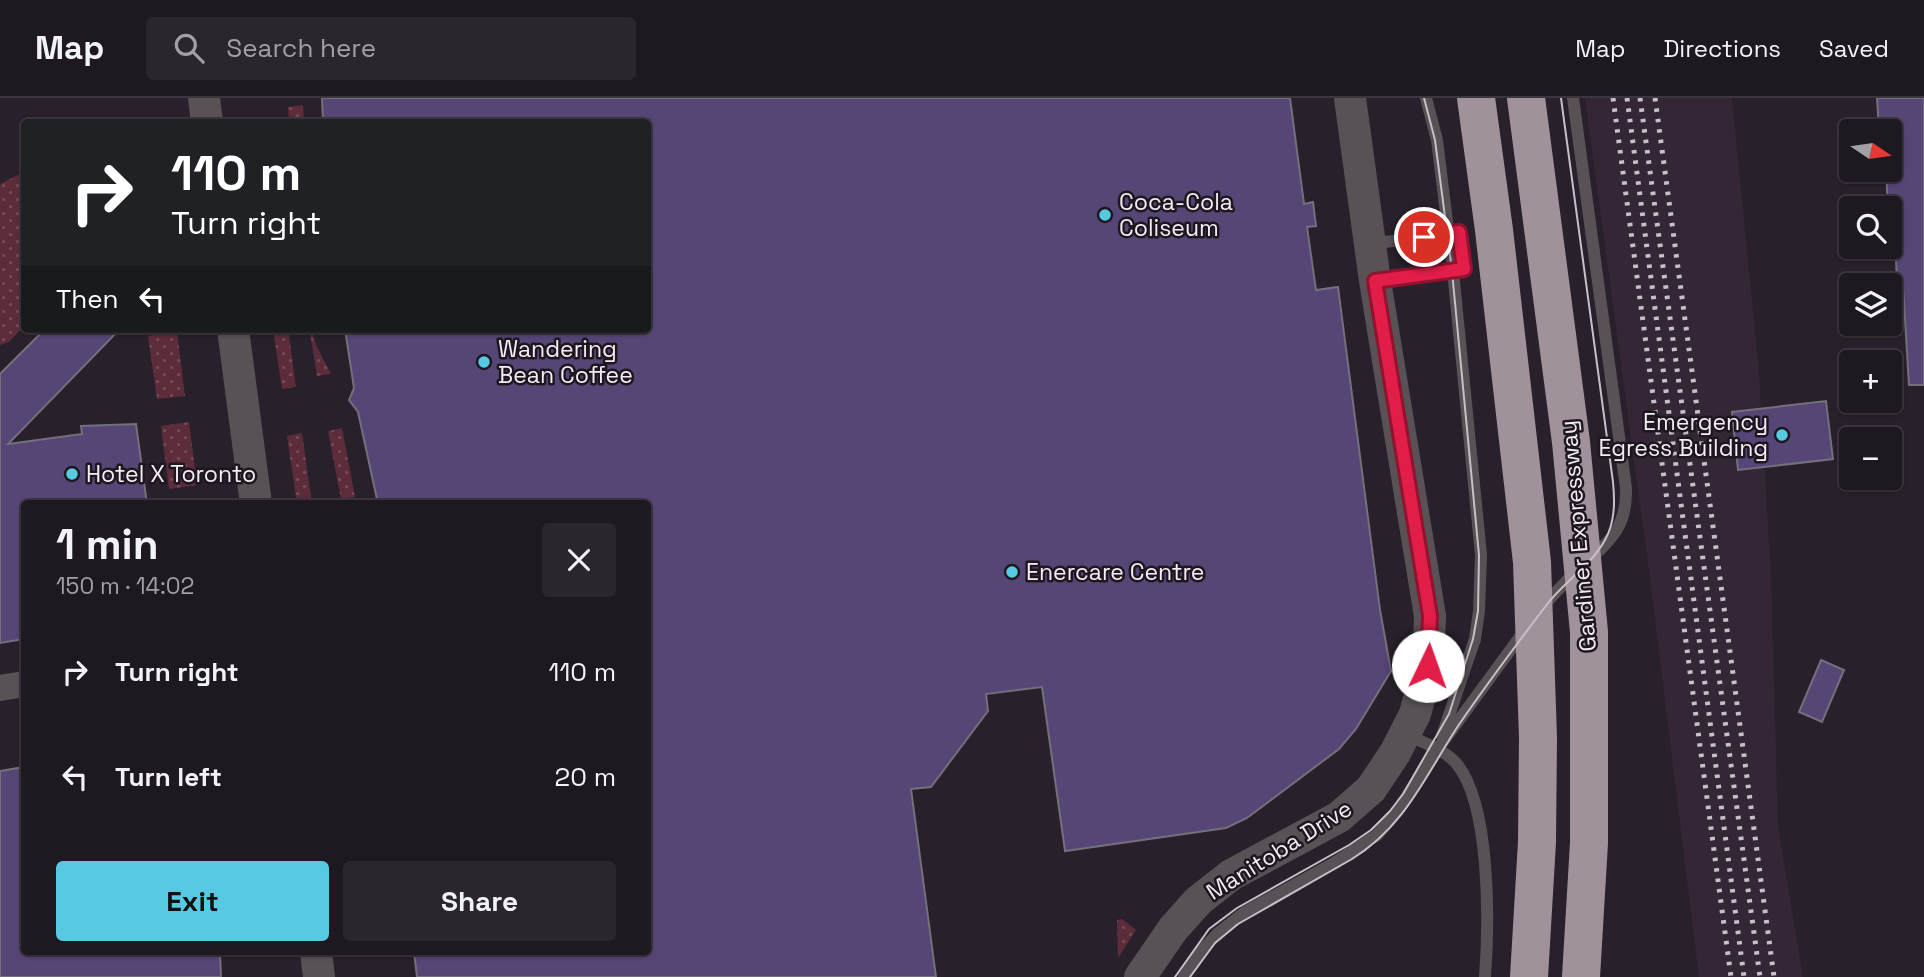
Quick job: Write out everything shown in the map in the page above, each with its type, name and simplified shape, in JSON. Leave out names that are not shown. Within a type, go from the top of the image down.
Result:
[{"type":"highway","name":"Gardiner Expressway","points":[[1476,98],[1532,562],[1538,751],[1537,842],[1529,977]]},
{"type":"highway","name":"Gardiner Expressway","points":[[1527,98],[1571,442],[1588,632],[1589,843],[1581,977]]},
{"type":"street","points":[[204,98],[207,119]]},
{"type":"street","name":"Manitoba Drive","points":[[1140,977],[1173,929],[1198,901],[1231,875],[1339,817],[1371,789],[1395,753],[1415,713],[1428,666],[1430,616],[1375,281],[1350,98]]},
{"type":"street","points":[[234,333],[255,500]]},
{"type":"street","points":[[0,688],[21,684]]},
{"type":"street","points":[[316,955],[319,977]]},
{"type":"lane","points":[[1426,98],[1437,140],[1449,233]]},
{"type":"lane","points":[[1184,977],[1200,952],[1217,934],[1245,912],[1334,863],[1377,835],[1396,813],[1437,750],[1545,603],[1607,545],[1623,519],[1626,505],[1623,461],[1573,98]]},
{"type":"lane","points":[[1370,244],[1459,232],[1464,269],[1375,281]]},
{"type":"lane","points":[[1437,750],[1475,639],[1481,581],[1481,555],[1453,271]]},
{"type":"lane","points":[[1405,733],[1454,760],[1468,779],[1476,808],[1488,899],[1485,977]]},
{"type":"shaded area","points":[[1585,98],[1732,98],[1759,372],[1771,575],[1778,827],[1803,977],[1699,977],[1649,571]]},
{"type":"shaded area","points":[[303,105],[304,119],[289,119],[288,107]]},
{"type":"shaded area","points":[[21,174],[21,329],[9,342],[0,345],[0,184]]},
{"type":"shaded area","points":[[177,333],[185,396],[157,399],[148,336]]},
{"type":"shaded area","points":[[274,333],[289,333],[296,387],[282,389]]},
{"type":"shaded area","points":[[310,333],[331,374],[317,376]]},
{"type":"shaded area","points":[[189,422],[197,485],[169,489],[161,426]]},
{"type":"shaded area","points":[[342,428],[355,497],[341,499],[328,431]]},
{"type":"shaded area","points":[[302,433],[311,500],[296,500],[287,436]]},
{"type":"shaded area","points":[[1122,919],[1136,930],[1118,958],[1117,920]]},
{"type":"building","name":"Enercare Centre","points":[[322,98],[1290,98],[1304,204],[1313,202],[1316,226],[1307,227],[1316,290],[1338,287],[1380,610],[1391,671],[1356,729],[1339,749],[1247,818],[1226,828],[1065,851],[1042,687],[986,694],[988,711],[931,787],[911,789],[936,977],[417,977],[414,955],[651,955],[651,500],[377,500],[358,412],[349,400],[354,388],[346,333],[651,333],[651,119],[323,119]]},
{"type":"building","points":[[1877,98],[1924,98],[1924,385],[1909,385],[1902,273],[1897,273],[1896,259],[1902,259],[1902,196],[1887,196],[1887,182],[1902,182],[1902,119],[1878,119]]},
{"type":"building","name":"Hotel X Toronto","points":[[41,333],[116,333],[8,444],[82,434],[81,426],[136,424],[146,500],[21,500],[21,640],[0,643],[0,374]]},
{"type":"building","name":"Emergency Egress Building","points":[[1826,401],[1833,459],[1738,470],[1732,412]]},
{"type":"building","points":[[1821,660],[1844,670],[1822,722],[1799,712]]},
{"type":"building","points":[[21,768],[21,955],[220,955],[221,977],[0,977],[0,771]]},
{"type":"tram line","points":[[1175,977],[1209,929],[1237,908],[1349,845],[1371,830],[1390,811],[1403,794],[1449,714],[1473,639],[1478,611],[1479,555],[1452,271],[1435,140],[1424,98]]},
{"type":"tram line","points":[[1190,977],[1215,943],[1238,924],[1352,859],[1387,831],[1414,798],[1460,723],[1512,650],[1552,598],[1599,550],[1611,526],[1613,482],[1561,98]]},
{"type":"railway","points":[[1613,98],[1731,977]]},
{"type":"railway","points":[[1627,98],[1744,977]]},
{"type":"railway","points":[[1640,98],[1760,977]]},
{"type":"railway","points":[[1655,98],[1774,977]]},
{"type":"place","name":"Coca-Cola Coliseum","points":[[1105,215]]},
{"type":"place","name":"Wandering Bean Coffee","points":[[484,362]]},
{"type":"place","name":"Emergency Egress Building","points":[[1782,435]]},
{"type":"place","name":"Hotel X Toronto","points":[[72,474]]},
{"type":"place","name":"Enercare Centre","points":[[1012,572]]},
{"type":"route","points":[[1424,237],[1459,232],[1464,269],[1375,281],[1430,616],[1428,666]]}]
